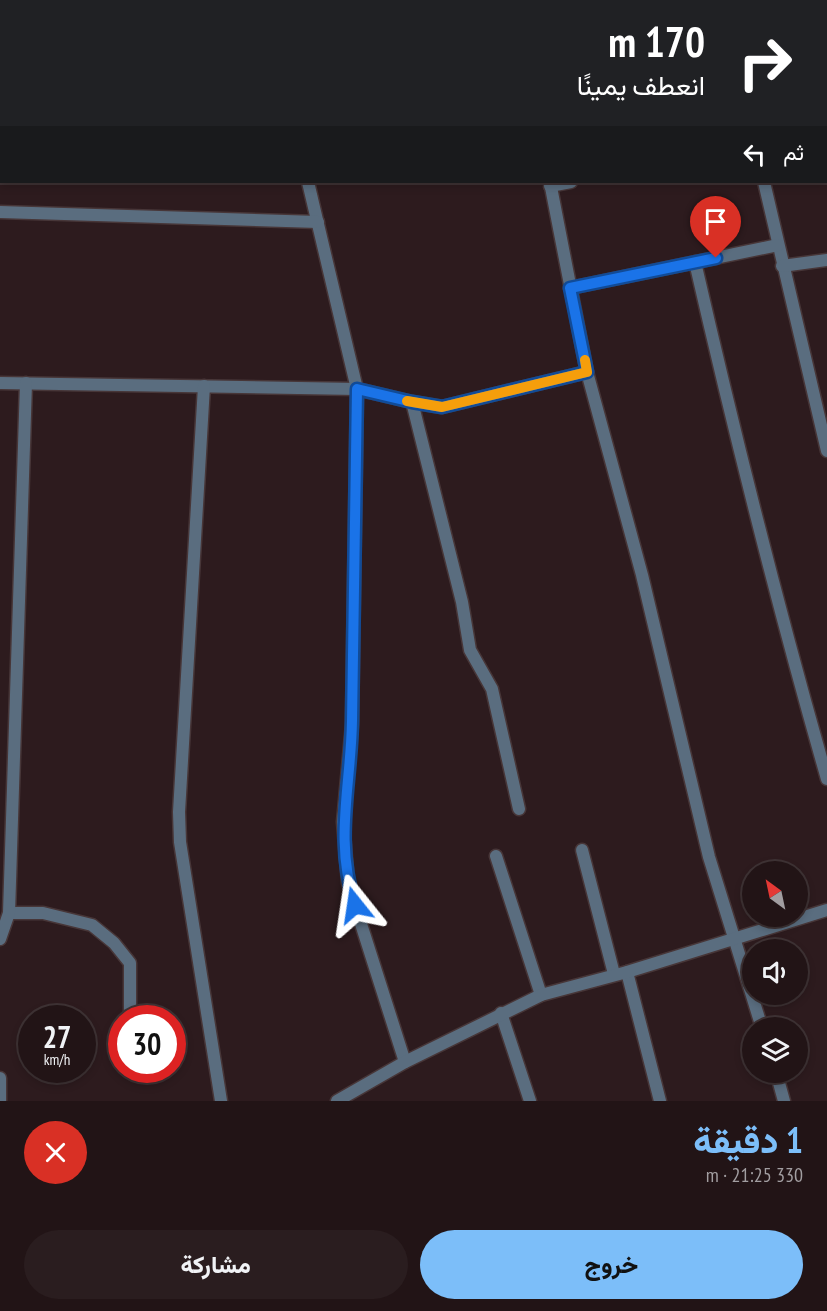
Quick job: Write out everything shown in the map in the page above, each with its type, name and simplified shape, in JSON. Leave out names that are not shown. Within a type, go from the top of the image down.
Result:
[{"type":"street","points":[[308,183],[357,389],[352,724],[343,822],[348,883],[405,1062]]},
{"type":"street","points":[[764,183],[782,266],[826,442]]},
{"type":"street","points":[[550,184],[587,372],[642,575],[709,857],[759,1017]]},
{"type":"street","points":[[0,212],[318,222]]},
{"type":"street","points":[[570,288],[778,245]]},
{"type":"street","points":[[782,266],[827,260]]},
{"type":"street","points":[[695,262],[777,602],[827,779]]},
{"type":"street","points":[[0,382],[357,389],[442,407],[587,372]]},
{"type":"street","points":[[0,939],[9,913],[26,383]]},
{"type":"street","points":[[204,386],[179,812],[180,842],[221,1101]]},
{"type":"street","points":[[412,402],[462,602],[470,650],[492,689],[519,809]]},
{"type":"street","points":[[582,850],[660,1101]]},
{"type":"street","points":[[496,856],[541,995]]},
{"type":"street","points":[[338,1101],[354,1097],[405,1062],[541,995],[827,910]]},
{"type":"street","points":[[9,913],[43,913],[93,925],[114,943],[130,963],[130,1005]]},
{"type":"street","points":[[501,1013],[530,1101]]},
{"type":"street","points":[[0,1078],[0,1101]]},
{"type":"street","points":[[779,1083],[784,1101]]},
{"type":"slow traffic","points":[[407,401],[442,407],[587,372],[585,360]]},
{"type":"route","points":[[355,905],[348,883],[343,822],[352,724],[357,389],[442,407],[587,372],[570,288],[716,258]]}]
